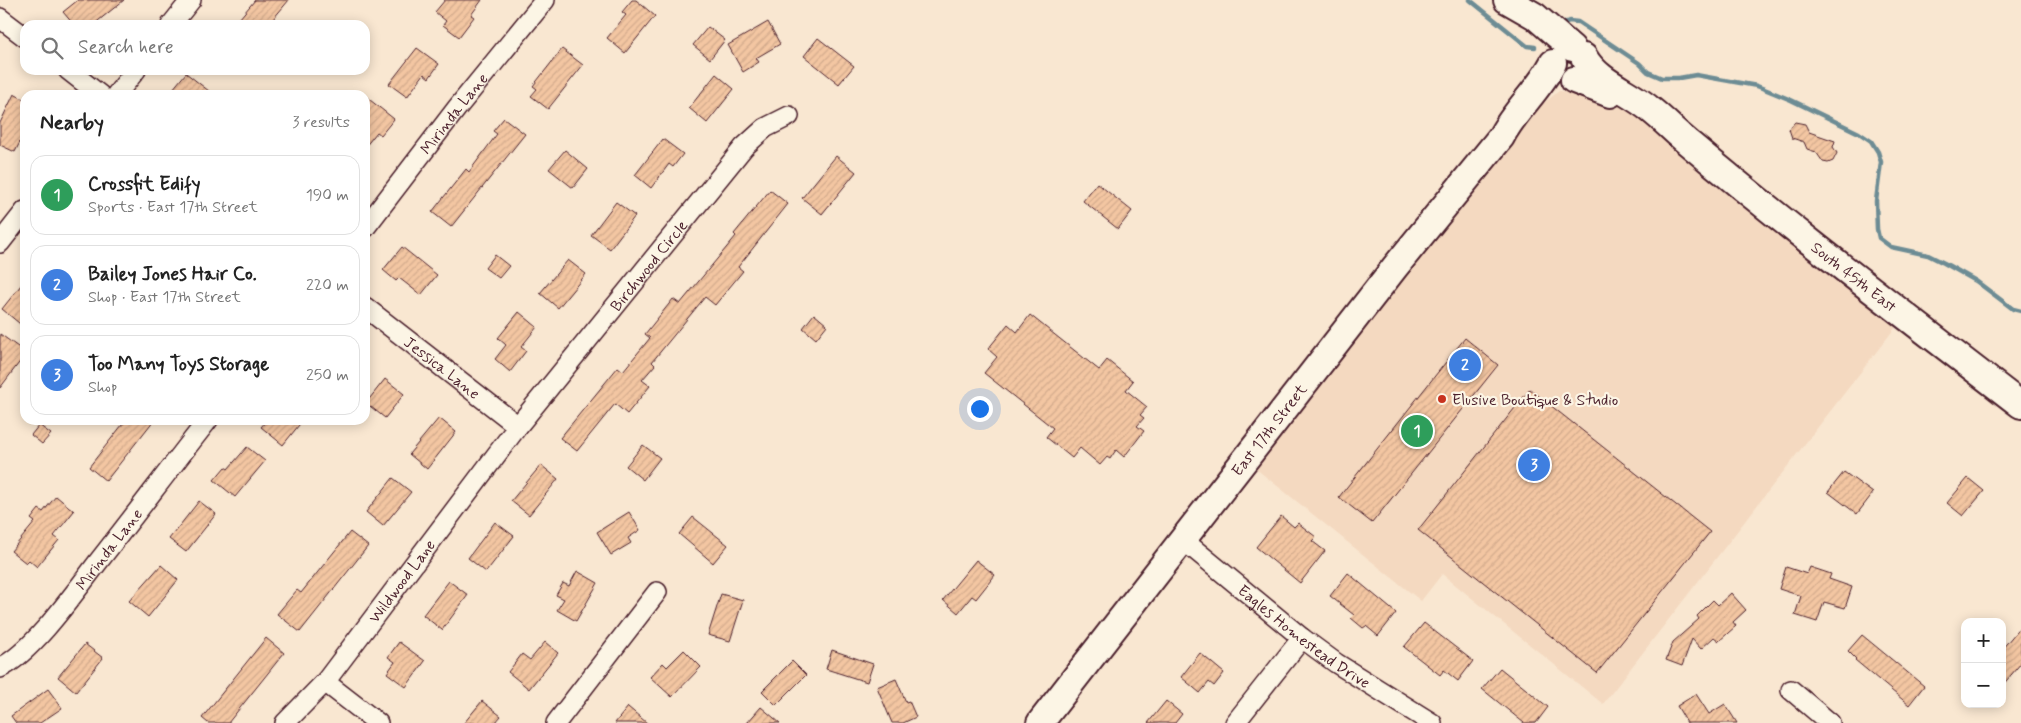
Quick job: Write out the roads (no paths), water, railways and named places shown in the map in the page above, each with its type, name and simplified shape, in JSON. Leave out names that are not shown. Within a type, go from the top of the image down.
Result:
[{"type":"main road","name":"South 45th East","points":[[1507,0],[1535,16],[1567,65],[1591,69],[1606,82],[1636,97],[1689,144],[2021,405]]},
{"type":"main road","name":"East 17th Street","points":[[1040,723],[1395,268],[1500,137],[1512,130],[1557,85],[1567,65]]},
{"type":"street","points":[[175,20],[191,0]]},
{"type":"street","name":"Mirinda Lane","points":[[370,221],[457,108],[545,0]]},
{"type":"street","points":[[0,18],[20,33]]},
{"type":"street","points":[[74,75],[94,90]]},
{"type":"street","points":[[120,90],[132,75]]},
{"type":"street","name":"Birchwood Circle","points":[[518,426],[744,146],[765,128],[789,116]]},
{"type":"street","points":[[0,242],[20,217]]},
{"type":"street","name":"Jessica Lane","points":[[370,311],[518,426]]},
{"type":"street","name":"Mirinda Lane","points":[[0,668],[10,663],[27,648],[59,612],[204,425]]},
{"type":"street","name":"Wildwood Lane","points":[[325,682],[518,426]]},
{"type":"street","name":"Eagles Homestead Drive","points":[[1183,540],[1302,638],[1336,663],[1432,723]]},
{"type":"street","points":[[556,723],[657,592]]},
{"type":"street","points":[[1235,723],[1302,638]]},
{"type":"street","points":[[285,723],[325,682],[378,723]]},
{"type":"street","points":[[1791,690],[1830,723]]},
{"type":"waterway","points":[[1470,0],[1527,46],[1535,47]]},
{"type":"waterway","points":[[1562,24],[1569,21],[1578,22],[1639,63],[1648,72],[1662,78],[1696,75],[1757,86],[1791,100],[1859,133],[1871,141],[1878,152],[1881,162],[1876,201],[1879,238],[1891,247],[1928,255],[1944,263],[1976,281],[2013,309],[2021,311]]},
{"type":"place","name":"Bailey Jones Hair Co.","points":[[1465,365]]},
{"type":"place","name":"Elusive Boutique & Studio","points":[[1442,399]]},
{"type":"place","name":"Crossfit Edify","points":[[1417,431]]},
{"type":"place","name":"Too Many Toys Storage","points":[[1534,465]]}]
